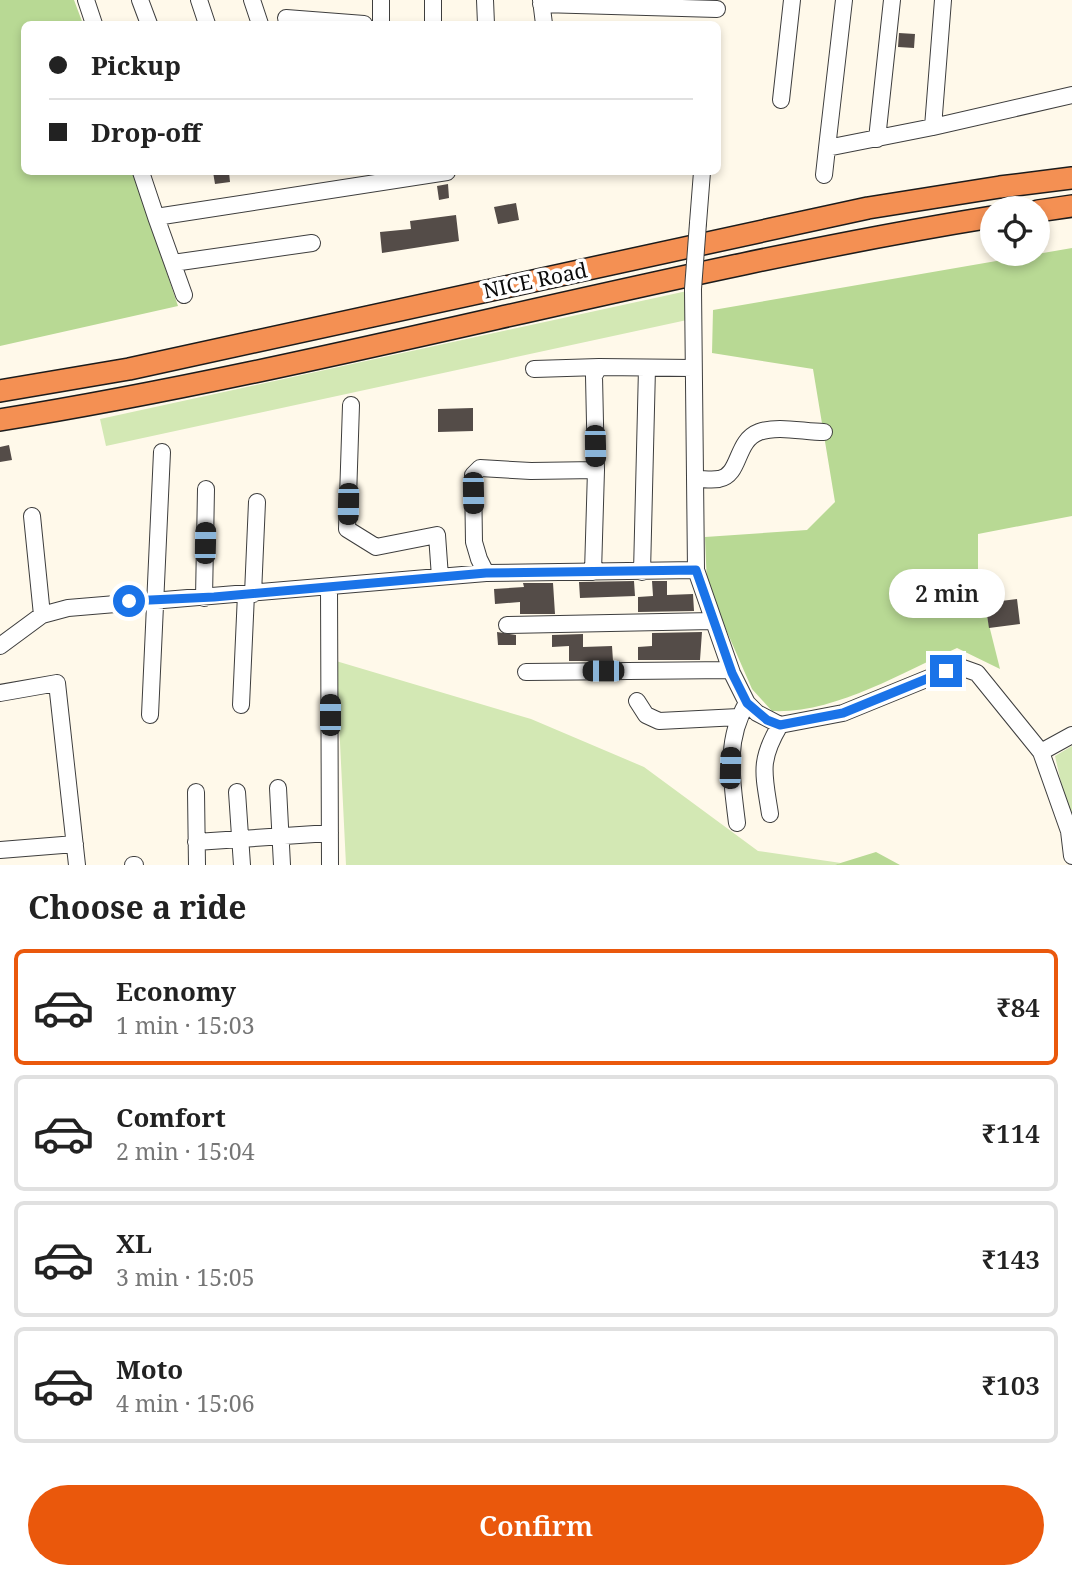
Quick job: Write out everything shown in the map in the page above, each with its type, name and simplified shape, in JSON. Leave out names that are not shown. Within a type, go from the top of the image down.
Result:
[{"type":"highway","name":"NICE Road","points":[[0,391],[129,369],[868,208],[1072,178]]},
{"type":"highway","points":[[1050,209],[1072,206]]},
{"type":"highway","name":"NICE Road","points":[[0,420],[151,394],[812,249],[980,219]]},
{"type":"street","points":[[86,0],[93,21]]},
{"type":"street","points":[[140,0],[148,21]]},
{"type":"street","points":[[199,0],[206,21]]},
{"type":"street","points":[[252,0],[259,21]]},
{"type":"street","points":[[381,0],[381,21]]},
{"type":"street","points":[[433,0],[433,21]]},
{"type":"street","points":[[485,0],[486,21]]},
{"type":"street","points":[[781,100],[792,0]]},
{"type":"street","points":[[824,175],[844,0]]},
{"type":"street","points":[[877,139],[892,0]]},
{"type":"street","points":[[933,127],[943,0]]},
{"type":"street","points":[[544,21],[541,2],[717,11]]},
{"type":"street","points":[[286,18],[305,21]]},
{"type":"street","points":[[827,148],[1072,95]]},
{"type":"street","points":[[142,175],[184,295]]},
{"type":"street","points":[[156,217],[428,175]]},
{"type":"street","points":[[702,175],[693,289],[696,570],[743,710],[733,738],[730,768],[737,823]]},
{"type":"street","points":[[173,263],[312,243]]},
{"type":"street","points":[[593,572],[596,470],[594,376],[599,368]]},
{"type":"street","points":[[642,572],[648,368]]},
{"type":"street","points":[[534,369],[692,368]]},
{"type":"street","points":[[351,405],[348,529],[376,547],[437,536],[440,577]]},
{"type":"street","points":[[697,479],[721,479],[729,474],[742,446],[750,437],[760,432],[771,429],[824,432]]},
{"type":"street","points":[[150,715],[162,452]]},
{"type":"street","points":[[486,573],[474,542],[472,481],[473,475],[480,468],[531,471],[596,470]]},
{"type":"street","points":[[204,597],[206,489]]},
{"type":"street","points":[[241,705],[257,502]]},
{"type":"street","points":[[32,516],[41,615]]},
{"type":"street","points":[[1,645],[41,615],[68,608],[486,573],[696,570]]},
{"type":"street","points":[[329,587],[330,865]]},
{"type":"street","points":[[507,625],[713,621]]},
{"type":"street","points":[[637,701],[646,715],[659,721],[743,710],[780,725],[843,713],[946,671],[963,668],[977,673],[1041,752],[1069,831],[1072,856]]},
{"type":"street","points":[[526,671],[731,670]]},
{"type":"street","points":[[0,693],[57,682],[78,865]]},
{"type":"street","points":[[770,814],[763,761],[767,747],[780,725]]},
{"type":"street","points":[[1041,752],[1072,735]]},
{"type":"street","points":[[278,788],[282,865]]},
{"type":"street","points":[[196,792],[197,865]]},
{"type":"street","points":[[237,792],[242,865]]},
{"type":"street","points":[[196,842],[330,833]]},
{"type":"street","points":[[0,850],[75,844]]},
{"type":"street","points":[[0,858],[1,865]]},
{"type":"green space","points":[[0,0],[74,0],[82,21],[21,21],[21,175],[134,175],[178,306],[0,346]]},
{"type":"green space","points":[[1072,248],[1072,516],[978,534],[978,581],[1000,669],[957,648],[843,699],[819,706],[772,711],[752,689],[707,586],[705,537],[807,530],[835,502],[813,369],[712,353],[713,310],[980,264],[980,266],[1050,266],[1050,252]]},
{"type":"green space","points":[[687,291],[687,320],[106,446],[100,419]]},
{"type":"green space","points":[[336,661],[531,719],[644,767],[758,851],[841,863],[346,865]]},
{"type":"green space","points":[[1072,746],[1072,831],[1055,756]]},
{"type":"green space","points":[[876,852],[900,865],[834,865]]},
{"type":"building","points":[[899,33],[915,34],[914,48],[898,47]]},
{"type":"building","points":[[214,175],[229,175],[230,182],[215,184]]},
{"type":"building","points":[[448,184],[449,198],[439,200],[437,186]]},
{"type":"building","points":[[516,203],[519,220],[498,224],[494,207]]},
{"type":"building","points":[[456,215],[459,241],[382,253],[380,232],[411,229],[410,221]]},
{"type":"building","points":[[473,408],[473,431],[438,432],[438,409]]},
{"type":"building","points":[[9,445],[12,460],[0,462],[0,447]]},
{"type":"building","points":[[634,581],[635,596],[580,598],[579,582]]},
{"type":"building","points":[[652,581],[667,581],[667,595],[693,594],[694,611],[638,612],[638,597],[653,596]]},
{"type":"building","points":[[523,583],[553,583],[555,614],[520,614],[520,602],[495,604],[494,589],[524,587]]},
{"type":"building","points":[[1017,599],[1020,624],[989,628],[985,603]]},
{"type":"building","points":[[497,632],[516,635],[516,645],[498,645]]},
{"type":"building","points":[[702,632],[700,660],[638,660],[638,647],[652,646],[652,633]]},
{"type":"building","points":[[583,634],[583,647],[612,646],[613,661],[569,661],[569,646],[552,647],[552,635]]},
{"type":"route","points":[[129,601],[214,597],[486,573],[696,570],[732,673],[747,703],[767,720],[780,725],[843,713],[946,671]]}]
